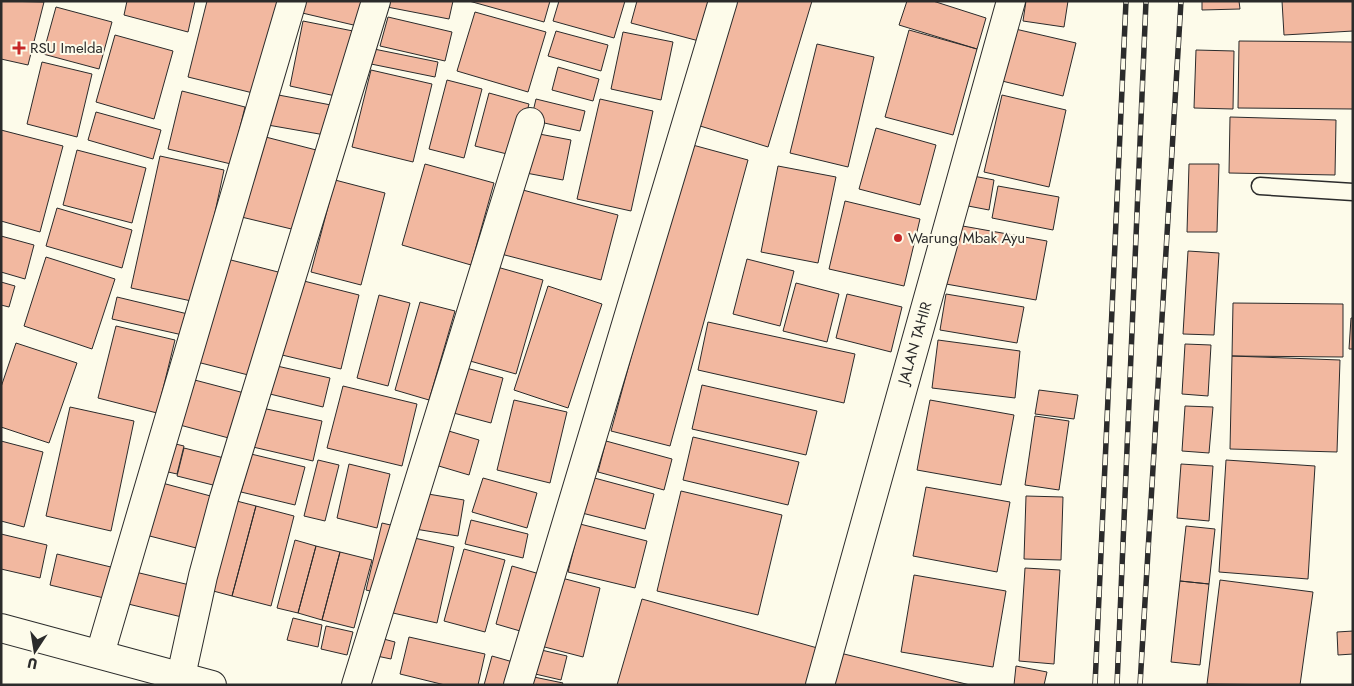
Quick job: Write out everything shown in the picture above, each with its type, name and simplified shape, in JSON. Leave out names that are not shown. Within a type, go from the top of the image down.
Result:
[{"type":"street","points":[[100,654],[292,1]]},
{"type":"street","points":[[180,681],[203,576],[224,498],[376,1]]},
{"type":"street","points":[[518,685],[723,1]]},
{"type":"street","name":"JALAN TAHIR","points":[[820,685],[1011,1]]},
{"type":"street","points":[[356,685],[530,122]]},
{"type":"street","points":[[1,628],[100,654],[180,681],[212,685]]},
{"type":"lane","points":[[1260,186],[1353,192]]},
{"type":"building","name":"RSU Imelda","points":[[1,1],[44,2],[28,65],[1,59]]},
{"type":"building","points":[[127,1],[195,1],[188,32],[124,15]]},
{"type":"building","points":[[207,1],[279,1],[257,94],[188,77]]},
{"type":"building","points":[[301,1],[368,1],[362,27],[298,12]]},
{"type":"building","points":[[388,1],[453,1],[449,19],[387,7]]},
{"type":"building","points":[[469,1],[550,1],[544,22]]},
{"type":"building","points":[[559,1],[625,1],[614,38],[553,21]]},
{"type":"building","points":[[637,1],[709,1],[699,41],[631,23]]},
{"type":"building","points":[[734,1],[812,1],[768,147],[697,125]]},
{"type":"building","points":[[907,1],[933,1],[986,18],[977,49],[899,25]]},
{"type":"building","points":[[1026,1],[1068,1],[1064,27],[1023,21]]},
{"type":"building","points":[[1202,1],[1239,1],[1240,9],[1202,10]]},
{"type":"building","points":[[1282,1],[1353,1],[1353,31],[1284,35]]},
{"type":"building","points":[[56,7],[112,22],[99,69],[43,54]]},
{"type":"building","points":[[475,12],[546,32],[528,92],[457,71]]},
{"type":"building","points":[[388,17],[452,32],[445,61],[380,46]]},
{"type":"building","points":[[303,21],[353,31],[340,97],[290,86]]},
{"type":"building","points":[[1011,28],[1076,43],[1063,96],[998,80]]},
{"type":"building","points":[[909,30],[977,49],[953,135],[885,117]]},
{"type":"building","points":[[556,31],[608,45],[601,71],[548,56]]},
{"type":"building","points":[[623,32],[673,42],[661,100],[611,89]]},
{"type":"building","points":[[115,35],[173,51],[154,119],[96,102]]},
{"type":"building","points":[[1239,41],[1353,42],[1353,109],[1238,108]]},
{"type":"building","points":[[817,44],[874,57],[848,167],[790,153]]},
{"type":"building","points":[[374,49],[438,62],[435,77],[371,64]]},
{"type":"building","points":[[1196,50],[1234,51],[1233,109],[1194,108]]},
{"type":"building","points":[[42,62],[92,74],[77,137],[27,124]]},
{"type":"building","points":[[558,67],[599,79],[593,101],[552,90]]},
{"type":"building","points":[[371,70],[432,84],[413,162],[352,147]]},
{"type":"building","points":[[447,80],[482,89],[464,158],[429,149]]},
{"type":"building","points":[[182,91],[245,107],[231,164],[168,149]]},
{"type":"building","points":[[268,93],[331,105],[325,135],[262,124]]},
{"type":"building","points":[[489,93],[529,104],[515,156],[475,146]]},
{"type":"building","points":[[1002,95],[1066,110],[1049,187],[984,172]]},
{"type":"building","points":[[536,99],[585,111],[580,131],[531,120]]},
{"type":"building","points":[[600,99],[653,111],[631,211],[577,199]]},
{"type":"building","points":[[96,112],[161,130],[153,159],[88,140]]},
{"type":"building","points":[[1230,117],[1336,120],[1335,175],[1229,173]]},
{"type":"building","points":[[876,128],[936,145],[920,205],[859,189]]},
{"type":"building","points":[[1,130],[63,146],[40,232],[1,221]]},
{"type":"building","points":[[534,133],[571,140],[563,180],[526,173]]},
{"type":"building","points":[[254,134],[324,152],[304,232],[233,215]]},
{"type":"building","points":[[689,144],[748,160],[670,446],[611,431]]},
{"type":"building","points":[[77,150],[146,168],[132,223],[63,205]]},
{"type":"building","points":[[160,156],[224,170],[196,302],[131,288]]},
{"type":"building","points":[[425,164],[494,183],[471,265],[402,245]]},
{"type":"building","points":[[1189,164],[1219,164],[1217,232],[1187,232]]},
{"type":"building","points":[[778,166],[836,177],[818,263],[761,252]]},
{"type":"building","points":[[968,175],[994,180],[989,210],[963,205]]},
{"type":"building","points":[[335,180],[385,193],[361,285],[311,272]]},
{"type":"building","points":[[998,186],[1059,197],[1053,230],[992,218]]},
{"type":"building","points":[[519,189],[618,215],[601,280],[501,254]]},
{"type":"building","points":[[845,201],[920,219],[904,286],[829,269]]},
{"type":"building","points":[[57,208],[132,230],[122,268],[46,246]]},
{"type":"building","points":[[957,225],[1047,241],[1036,300],[946,284]]},
{"type":"building","points":[[1,236],[34,245],[25,279],[1,272]]},
{"type":"building","points":[[1188,251],[1219,253],[1214,335],[1183,334]]},
{"type":"building","points":[[46,257],[115,279],[92,349],[24,326]]},
{"type":"building","points":[[223,258],[286,274],[260,378],[197,362]]},
{"type":"building","points":[[747,259],[794,271],[780,326],[733,314]]},
{"type":"building","points":[[490,265],[543,280],[516,374],[463,359]]},
{"type":"building","points":[[300,280],[359,295],[341,369],[282,355]]},
{"type":"building","points":[[1,282],[15,286],[9,307],[1,305]]},
{"type":"building","points":[[796,283],[839,294],[827,342],[783,331]]},
{"type":"building","points":[[548,286],[602,304],[568,408],[514,390]]},
{"type":"building","points":[[847,294],[902,307],[891,352],[836,338]]},
{"type":"building","points":[[946,294],[1024,307],[1017,343],[940,330]]},
{"type":"building","points":[[379,295],[410,303],[388,386],[357,378]]},
{"type":"building","points":[[117,297],[192,315],[187,336],[112,319]]},
{"type":"building","points":[[420,302],[455,311],[429,400],[395,390]]},
{"type":"building","points":[[1233,303],[1343,304],[1343,357],[1232,356]]},
{"type":"building","points":[[1351,318],[1353,318],[1353,349],[1349,349]]},
{"type":"building","points":[[708,322],[855,354],[844,403],[698,370]]},
{"type":"building","points":[[116,326],[175,340],[157,413],[98,398]]},
{"type":"building","points":[[938,340],[1020,351],[1015,398],[932,388]]},
{"type":"building","points":[[16,343],[77,363],[49,443],[1,427],[1,387]]},
{"type":"building","points":[[1185,344],[1211,345],[1208,396],[1182,394]]},
{"type":"building","points":[[1232,356],[1340,360],[1337,452],[1230,449]]},
{"type":"building","points":[[277,366],[330,378],[323,407],[270,394]]},
{"type":"building","points":[[459,366],[503,378],[491,423],[446,411]]},
{"type":"building","points":[[187,378],[252,395],[240,441],[176,424]]},
{"type":"building","points":[[702,385],[817,411],[806,455],[692,429]]},
{"type":"building","points":[[343,386],[417,404],[402,466],[327,448]]},
{"type":"building","points":[[1039,390],[1078,395],[1074,419],[1035,414]]},
{"type":"building","points":[[514,400],[567,412],[550,483],[497,470]]},
{"type":"building","points":[[930,400],[1014,415],[1001,485],[917,470]]},
{"type":"building","points":[[1185,406],[1213,407],[1209,453],[1182,451]]},
{"type":"building","points":[[70,407],[134,421],[111,531],[46,516]]},
{"type":"building","points":[[262,408],[322,421],[313,461],[253,447]]},
{"type":"building","points":[[1035,416],[1069,421],[1059,490],[1025,485]]},
{"type":"building","points":[[442,429],[479,440],[469,475],[432,464]]},
{"type":"building","points":[[693,437],[799,462],[788,505],[683,480]]},
{"type":"building","points":[[1,441],[43,452],[24,527],[1,521]]},
{"type":"building","points":[[163,441],[184,446],[177,474],[155,469]]},
{"type":"building","points":[[606,441],[672,459],[664,490],[598,472]]},
{"type":"building","points":[[184,448],[224,458],[217,486],[177,476]]},
{"type":"building","points":[[251,454],[305,467],[295,505],[241,492]]},
{"type":"building","points":[[318,460],[339,465],[325,521],[304,516]]},
{"type":"building","points":[[1226,460],[1315,466],[1308,579],[1219,572]]},
{"type":"building","points":[[349,464],[390,474],[377,528],[337,518]]},
{"type":"building","points":[[1181,464],[1213,466],[1209,521],[1177,518]]},
{"type":"building","points":[[587,476],[654,494],[645,529],[578,512]]},
{"type":"building","points":[[483,478],[537,493],[527,528],[472,512]]},
{"type":"building","points":[[151,480],[218,498],[204,550],[138,533]]},
{"type":"building","points":[[926,487],[1010,502],[997,572],[913,556]]},
{"type":"building","points":[[681,491],[782,515],[758,615],[657,591]]},
{"type":"building","points":[[422,493],[464,500],[458,536],[415,529]]},
{"type":"building","points":[[1026,496],[1063,497],[1061,560],[1024,559]]},
{"type":"building","points":[[225,498],[256,506],[232,596],[202,588]]},
{"type":"building","points":[[256,506],[294,516],[271,606],[232,596]]},
{"type":"building","points":[[471,520],[528,534],[523,558],[465,544]]},
{"type":"building","points":[[382,523],[399,527],[382,594],[366,590]]},
{"type":"building","points":[[580,524],[647,541],[635,588],[568,572]]},
{"type":"building","points":[[1186,526],[1215,529],[1209,584],[1180,581]]},
{"type":"building","points":[[1,534],[47,545],[40,578],[1,569]]},
{"type":"building","points":[[410,537],[454,547],[437,623],[393,613]]},
{"type":"building","points":[[295,540],[316,546],[298,613],[277,608]]},
{"type":"building","points":[[316,546],[340,552],[322,620],[298,613]]},
{"type":"building","points":[[464,549],[505,560],[485,632],[444,621]]},
{"type":"building","points":[[340,552],[372,560],[354,628],[322,620]]},
{"type":"building","points":[[57,554],[115,568],[108,599],[50,585]]},
{"type":"building","points":[[512,566],[543,575],[527,633],[496,624]]},
{"type":"building","points":[[1025,568],[1060,570],[1054,664],[1019,661]]},
{"type":"building","points":[[127,570],[198,587],[190,619],[120,602]]},
{"type":"building","points":[[914,575],[1006,591],[993,667],[901,652]]},
{"type":"building","points":[[554,576],[600,588],[583,657],[537,645]]},
{"type":"building","points":[[1220,580],[1313,592],[1300,685],[1207,684]]},
{"type":"building","points":[[1180,581],[1209,584],[1200,665],[1171,662]]},
{"type":"building","points":[[642,599],[821,649],[811,685],[617,685]]},
{"type":"building","points":[[293,618],[322,625],[318,647],[287,640]]},
{"type":"building","points":[[326,626],[353,632],[347,655],[321,649]]},
{"type":"building","points":[[1353,631],[1353,654],[1338,655],[1337,632]]},
{"type":"building","points":[[376,637],[395,642],[391,659],[372,655]]},
{"type":"building","points":[[409,637],[485,654],[478,685],[445,685],[400,674]]},
{"type":"building","points":[[537,649],[567,656],[561,680],[531,673]]},
{"type":"building","points":[[840,653],[970,685],[832,685]]},
{"type":"building","points":[[492,656],[520,664],[514,685],[484,685]]},
{"type":"building","points":[[1016,666],[1047,672],[1044,685],[1014,685]]},
{"type":"building","points":[[529,676],[563,683],[562,685],[527,685]]},
{"type":"railway","points":[[1095,685],[1126,1]]},
{"type":"railway","points":[[1117,685],[1146,1]]},
{"type":"railway","points":[[1140,685],[1181,1]]},
{"type":"place","name":"RSU Imelda","points":[[19,48]]},
{"type":"place","name":"Warung Mbak Ayu","points":[[898,238]]}]
